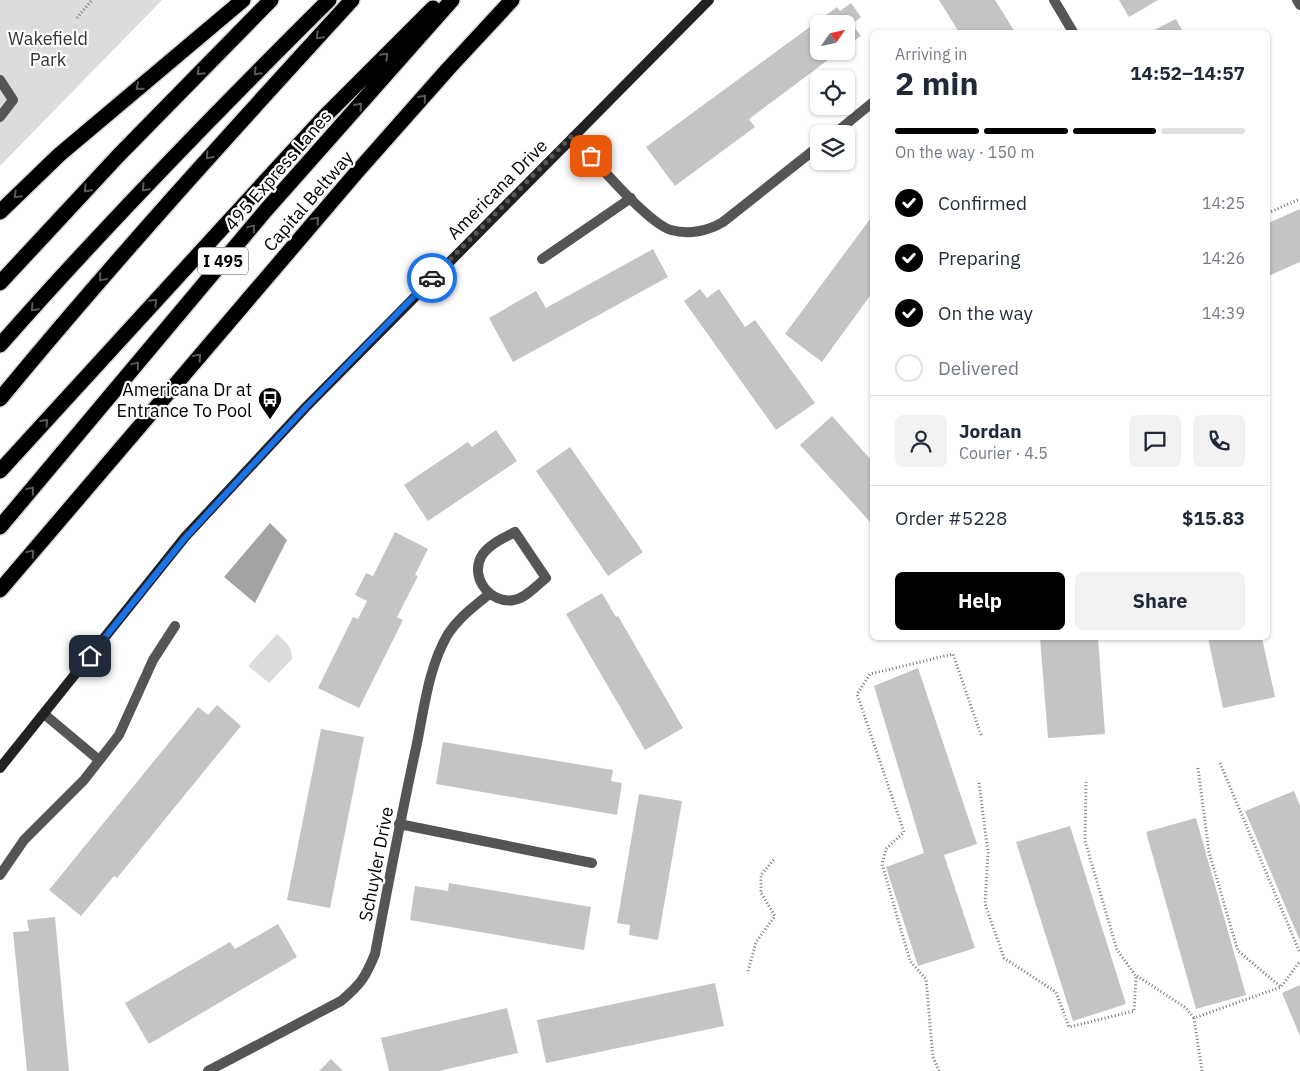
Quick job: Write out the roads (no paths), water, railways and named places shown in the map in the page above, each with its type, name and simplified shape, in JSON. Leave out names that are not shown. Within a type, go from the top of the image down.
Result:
[{"type":"highway","points":[[0,212],[59,155],[243,0]]},
{"type":"highway","points":[[0,283],[118,156],[271,0]]},
{"type":"highway","points":[[0,345],[131,202],[329,0]]},
{"type":"highway","points":[[0,399],[114,263],[352,0]]},
{"type":"highway","points":[[0,471],[324,117],[441,0]]},
{"type":"highway","name":"495 Express Lanes","points":[[0,527],[260,218],[452,0]]},
{"type":"highway","name":"Capital Beltway","points":[[0,590],[356,173],[512,0]]},
{"type":"street","name":"Americana Drive","points":[[0,768],[192,530],[306,407],[572,136],[709,0]]},
{"type":"street","points":[[1054,0],[1072,30]]},
{"type":"street","points":[[1297,0],[1300,5]]},
{"type":"street","points":[[0,80],[13,100],[0,117]]},
{"type":"street","points":[[845,125],[870,105]]},
{"type":"street","points":[[572,136],[656,222],[669,230],[683,232],[700,232],[713,228],[723,222],[810,153]]},
{"type":"street","points":[[542,259],[631,198]]},
{"type":"street","points":[[515,532],[546,578],[515,600],[498,598],[489,594],[479,577],[478,567],[481,558],[487,549],[515,532]]},
{"type":"street","name":"Schuyler Drive","points":[[208,1071],[341,1000],[357,988],[367,973],[375,954],[400,824],[436,659],[448,635],[460,618],[489,594]]},
{"type":"street","points":[[0,875],[24,840],[84,780],[119,735],[153,660],[175,626]]},
{"type":"street","points":[[44,714],[99,760]]},
{"type":"street","points":[[400,824],[592,863]]},
{"type":"place","name":"Americana Dr at Entrance To Pool","points":[[270,420]]},
{"type":"park label","name":"Wakefield Park","points":[[48,48]]}]
